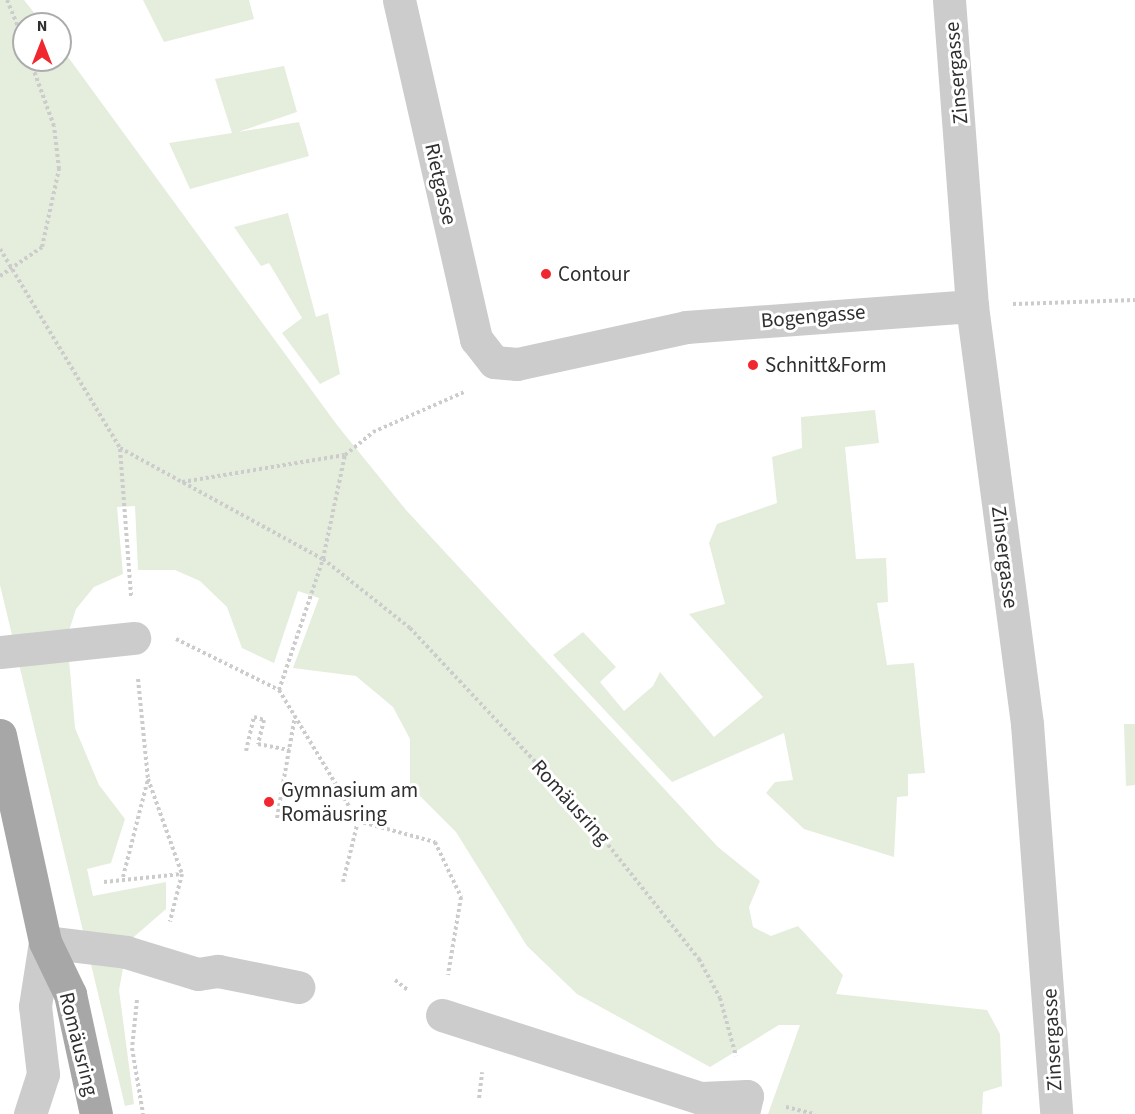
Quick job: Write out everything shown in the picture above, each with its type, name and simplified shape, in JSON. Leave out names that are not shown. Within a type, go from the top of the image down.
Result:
[{"type":"main road","name":"Romäusring","points":[[0,735],[45,942],[69,994],[96,1114]]},
{"type":"street","name":"Rietgasse","points":[[399,0],[476,339],[494,362]]},
{"type":"street","name":"Zinsergasse","points":[[949,0],[972,306],[1027,724],[1056,1114]]},
{"type":"street","name":"Bogengasse","points":[[494,362],[517,364],[686,327],[972,306]]},
{"type":"street","points":[[0,652],[133,628]]},
{"type":"street","points":[[45,942],[154,957],[198,974],[218,971],[298,987]]},
{"type":"street","name":"Romäusring","points":[[30,1114],[44,1074],[35,1006],[45,942]]},
{"type":"street","points":[[442,1015],[701,1098],[745,1105]]},
{"type":"path","points":[[0,276],[14,270],[42,246],[59,169],[54,126],[34,72]]},
{"type":"path","points":[[0,249],[120,448],[133,628],[148,779],[182,874],[179,902],[138,992],[132,1048],[143,1114]]},
{"type":"path","points":[[972,306],[1135,300]]},
{"type":"path","points":[[182,482],[345,455],[374,432],[469,390],[494,362]]},
{"type":"path","name":"Romäusring","points":[[120,448],[323,559],[410,628],[652,894],[720,998],[745,1105]]},
{"type":"path","points":[[279,690],[323,559],[345,455]]},
{"type":"path","points":[[133,628],[279,690],[358,821],[435,842],[461,897],[442,1015],[395,980]]},
{"type":"path","points":[[277,818],[295,716]]},
{"type":"path","points":[[246,751],[254,717],[264,720],[258,744],[289,750]]},
{"type":"path","points":[[123,877],[148,779]]},
{"type":"path","points":[[343,882],[358,821]]},
{"type":"path","points":[[104,882],[123,877],[182,874]]},
{"type":"green space","points":[[0,0],[24,0],[34,12],[12,12],[12,72],[72,72],[72,62],[337,425],[406,510],[718,847],[760,881],[749,907],[753,927],[771,936],[798,926],[843,975],[836,994],[987,1010],[1000,1034],[1002,1086],[983,1092],[982,1114],[768,1114],[800,1025],[779,1025],[710,1067],[577,994],[527,946],[456,832],[410,786],[410,739],[393,707],[356,676],[293,668],[319,598],[298,591],[274,663],[242,648],[227,607],[200,581],[175,570],[138,570],[135,506],[117,507],[123,574],[94,587],[76,609],[67,637],[75,728],[99,785],[125,819],[111,863],[87,869],[93,896],[166,882],[166,909],[128,942],[119,990],[134,1104],[125,1106],[0,585]]},
{"type":"green space","points":[[143,0],[249,0],[254,19],[164,42]]},
{"type":"green space","points":[[284,66],[297,112],[238,132],[299,122],[309,156],[190,189],[169,143],[232,133],[215,79]]},
{"type":"green space","points":[[288,213],[316,317],[328,313],[340,374],[320,384],[282,333],[302,318],[269,263],[261,266],[234,227]]},
{"type":"green space","points":[[875,410],[879,443],[845,447],[856,559],[886,558],[888,602],[877,603],[887,665],[914,663],[925,773],[908,774],[908,796],[897,797],[894,857],[804,829],[766,793],[775,782],[793,780],[784,733],[672,782],[553,655],[583,632],[616,667],[600,682],[624,711],[653,686],[660,672],[714,737],[763,697],[689,614],[725,604],[709,543],[717,524],[777,503],[772,457],[802,448],[801,417]]},
{"type":"green space","points":[[1124,724],[1135,724],[1135,785],[1126,786]]},
{"type":"place","name":"Contour","points":[[546,274]]},
{"type":"place","name":"Schnitt&Form","points":[[753,365]]},
{"type":"place","name":"Gymnasium am Romäusring","points":[[269,802]]}]
